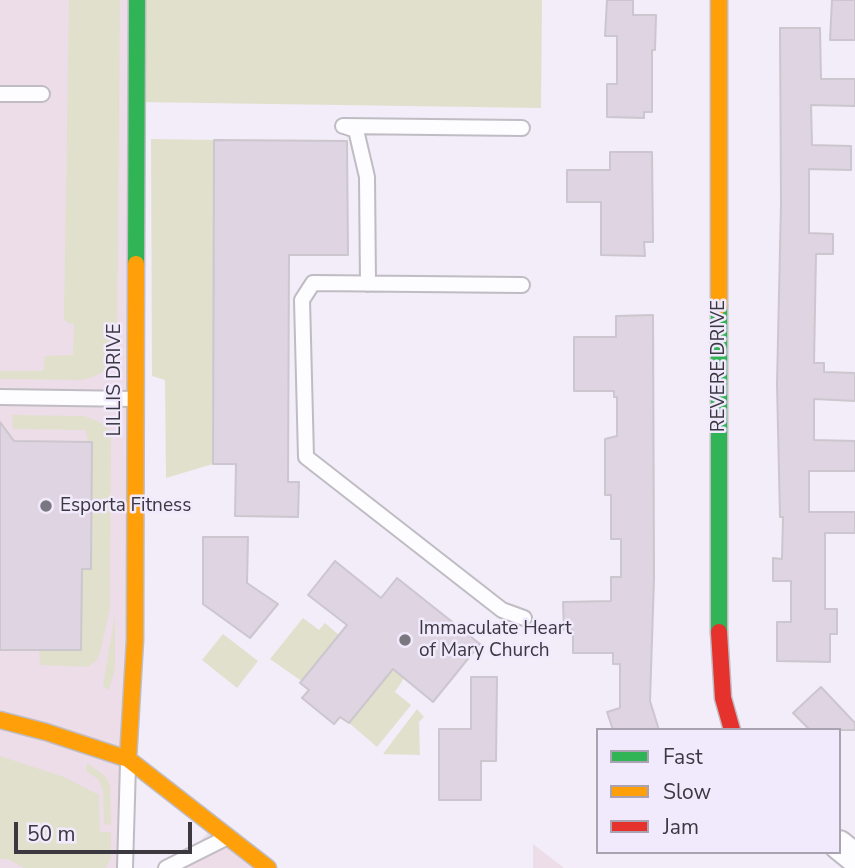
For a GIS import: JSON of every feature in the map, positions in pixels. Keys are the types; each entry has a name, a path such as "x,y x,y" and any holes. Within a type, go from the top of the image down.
{"street":[{"name":"LILLIS DRIVE","path":"128,759 135,649 137,0"},
{"name":"REVERE DRIVE","path":"719,0 719,661 723,698 731,728"},
{"path":"0,720 128,759 268,868"},
{"path":"841,847 855,858"}],"lane":[{"path":"0,94 42,94"},
{"path":"368,284 367,177 356,130 343,125 522,128"},
{"path":"523,285 313,283 302,300 306,457 502,610 524,618"},
{"path":"0,397 136,399"},
{"path":"125,868 128,759"},
{"path":"166,868 229,837"}],"shaded area":[{"path":"0,0 137,0 125,868 0,868"},
{"path":"214,826 268,868 175,868"},
{"path":"533,844 564,868 533,868"}],"green space":[{"path":"69,0 120,0 117,351 101,373 90,378 0,379 0,371 43,371 45,356 73,355 74,324 64,319"},
{"path":"137,0 542,0 541,108 137,102"},
{"path":"151,139 214,140 213,464 166,478 165,380 152,376"},
{"path":"12,415 84,416 102,423 111,436 110,608 97,660 88,667 40,665 39,650 82,569 91,569 92,443 88,442 86,430 13,429"},
{"path":"115,614 115,668 109,690 103,686"},
{"path":"303,618 319,630 325,623 339,635 303,682 270,659"},
{"path":"223,634 258,661 237,688 202,660"},
{"path":"393,669 404,678 395,692 411,705 377,747 349,723"},
{"path":"417,709 424,717 419,722 420,755 383,754"},
{"path":"0,756 64,777 99,795 100,832 111,832 111,857 106,868 24,868 8,859 0,859"},
{"path":"87,763 105,776 110,786 111,825 104,824 103,790 98,779 86,771"}],"building":[{"path":"607,0 633,0 633,15 656,15 655,50 652,50 652,112 644,112 644,118 607,117 607,84 617,84 617,36 605,36"},
{"path":"832,0 855,0 855,40 830,40"},
{"path":"780,28 820,28 821,79 855,79 855,106 811,105 812,145 851,146 851,170 809,169 809,233 833,234 833,254 816,254 814,363 824,363 824,372 855,373 855,401 814,399 814,440 855,441 855,471 809,471 809,512 855,512 855,533 825,533 825,609 837,609 837,634 830,634 830,662 777,661 777,622 791,622 791,581 773,581 773,558 782,559 783,517 780,517 777,384 781,204"},
{"path":"214,140 347,141 348,255 289,255 288,482 299,482 298,517 235,516 236,464 213,464"},
{"path":"610,152 652,152 653,242 644,242 645,256 601,255 601,202 567,202 567,170 610,170"},
{"path":"653,315 654,578 650,701 658,728 612,728 607,712 620,708 620,664 613,664 613,653 573,653 573,630 564,630 563,602 611,601 611,577 621,577 621,539 611,539 611,495 605,495 605,439 617,436 617,397 614,397 614,391 574,391 574,337 616,337 616,316"},
{"name":"Esporta Fitness","path":"0,422 14,441 92,442 91,569 82,569 81,650 0,650"},
{"path":"203,537 248,537 247,583 278,604 250,638 203,604"},
{"name":"Immaculate Heart of Mary Church","path":"335,561 381,598 397,578 480,644 433,702 393,669 349,723 340,717 334,724 302,698 309,690 300,683 347,625 308,595"},
{"path":"471,677 497,677 496,761 481,761 481,800 439,800 439,729 471,729"},
{"path":"821,687 855,723 855,730 808,728 793,713"}],"traffic: fast":[{"path":"136,264 137,0"},
{"path":"719,306 719,632"}],"traffic: slow":[{"path":"719,0 719,306"},
{"path":"128,759 135,640 136,264"},
{"path":"0,720 128,759 268,868"}],"traffic: jam":[{"path":"719,632 723,698 731,728"}],"place":[{"name":"Esporta Fitness","path":"46,506"},
{"name":"Immaculate Heart of Mary Church","path":"405,640"}]}
